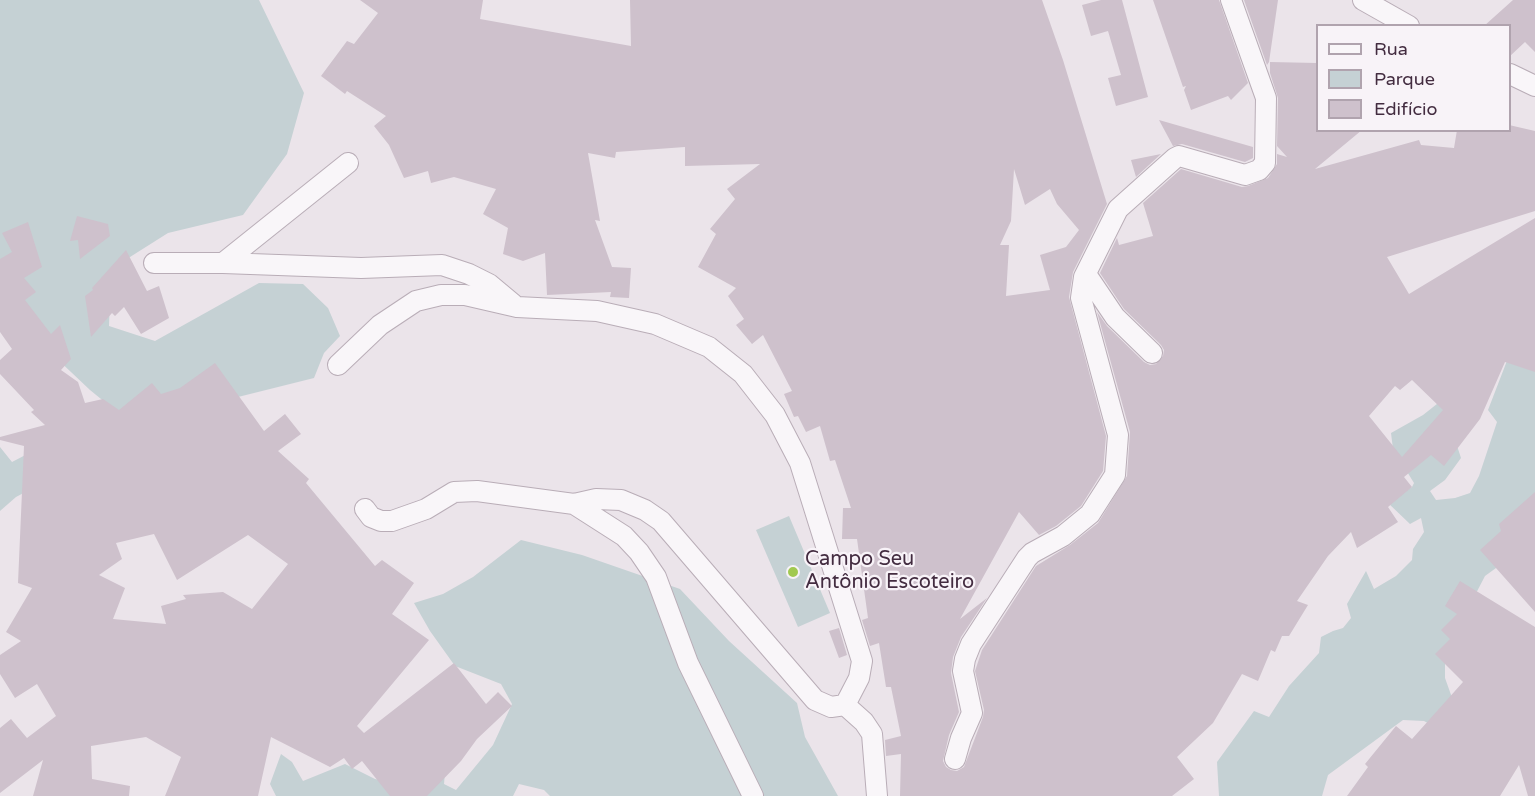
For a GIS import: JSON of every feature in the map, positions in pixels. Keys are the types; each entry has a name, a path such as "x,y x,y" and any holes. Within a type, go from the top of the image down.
{"street":[{"path":"955,759 960,738 972,713 963,671 971,644 1027,558 1063,536 1090,514 1115,476 1118,435 1081,298 1086,274 1118,209 1179,156 1245,175 1263,168 1265,163 1266,98 1231,0"},
{"path":"1363,0 1405,24"},
{"path":"1511,75 1535,87"},
{"path":"223,263 348,164"},
{"path":"154,263 361,267 442,265 489,284 517,307"},
{"path":"1086,274 1115,317 1152,353"},
{"path":"338,365 380,325 416,301 441,295 465,295 517,307 597,311 655,324 709,346 743,374 775,415 800,462 862,661 859,678 845,705"},
{"path":"364,509 371,518 392,521 426,510 454,492 477,490 574,504 597,499 621,500 645,510 661,521 815,700 831,707 845,705 864,722 872,734 877,796"},
{"path":"574,504 624,536 639,552 656,577 688,663 753,796"}],"green space":[{"path":"0,0 259,0 304,93 287,154 243,215 168,233 111,269 109,326 155,341 259,283 303,284 328,308 340,336 324,353 314,378 170,414 139,430 90,390 16,320 0,328"},
{"path":"1515,340 1535,348 1535,526 1496,568 1485,576 1445,653 1445,678 1455,706 1439,729 1424,721 1403,720 1328,775 1322,796 1219,796 1217,762 1254,711 1269,717 1289,686 1319,653 1321,637 1343,628 1351,618 1347,604 1366,571 1374,589 1396,576 1412,560 1413,549 1424,532 1421,518 1410,524 1387,502 1412,487 1414,483 1393,449 1391,433 1423,415 1442,400 1461,458 1445,480 1430,491 1436,500 1455,498 1470,493 1479,476 1497,422 1488,410"},
{"path":"0,447 12,462 37,449 59,474 16,497 0,511"},
{"name":"Campo Seu Antônio Escoteiro","path":"789,516 830,613 798,627 756,530"},
{"path":"521,540 582,555 680,589 729,641 797,703 805,737 838,796 550,796 544,790 519,784 513,796 276,796 270,784 281,754 292,762 303,781 345,764 375,779 394,783 445,772 444,784 456,790 493,745 512,704 501,684 455,666 430,631 414,603 443,594 473,577"}],"building":[{"path":"360,0 483,0 480,19 631,46 630,0 1042,0 1107,204 1073,272 1069,297 1106,436 1103,471 1081,506 1056,526 1039,535 1019,512 960,619 987,598 961,637 953,657 951,673 959,712 949,735 943,761 951,770 957,771 964,767 983,717 984,710 975,671 982,650 1036,566 1070,545 1098,523 1127,476 1130,432 1097,312 1107,326 1144,362 1150,365 1156,364 1163,356 1164,350 1161,345 1124,309 1100,273 1117,238 1119,245 1153,236 1143,203 1181,169 1242,187 1268,178 1277,164 1277,154 1287,157 1277,146 1278,98 1270,73 1270,62 1316,63 1316,132 1360,132 1315,169 1419,140 1421,145 1454,148 1457,132 1511,132 1511,125 1535,131 1535,211 1387,257 1409,294 1535,218 1535,372 1505,362 1480,419 1444,466 1431,455 1404,477 1412,487 1388,507 1398,522 1357,548 1351,532 1328,556 1297,601 1308,605 1289,636 1282,636 1275,652 1271,650 1258,681 1242,674 1213,723 1177,757 1194,779 1172,796 900,796 901,754 886,756 885,740 901,736 891,687 886,687 879,643 870,646 862,620 868,618 857,539 842,539 843,508 851,508 835,460 830,461 820,426 806,432 798,416 794,417 784,394 792,391 763,335 752,344 736,325 744,319 728,296 736,288 698,267 716,234 710,229 735,199 727,189 760,164 685,166 685,147 616,152 615,158 588,153 600,221 595,220 612,267 631,268 629,298 610,297 611,292 547,295 545,253 523,261 503,254 508,228 483,214 496,189 454,177 431,183 428,171 404,178 389,145 374,126 386,116 347,91 345,94 321,76 347,41 354,44 378,13","holes":["1014,169 1025,205 1050,189 1057,204 1079,230 1066,247 1040,255 1050,290 1006,296 1009,245 1000,245 1011,221","1412,380 1443,410 1402,457 1369,416 1395,386 1400,390"]},
{"path":"1101,0 1122,0 1148,97 1116,106 1108,78 1121,75 1108,31 1091,36 1082,5"},
{"path":"1153,0 1219,0 1248,83 1231,100 1228,96 1191,110 1184,90 1186,86 1183,87"},
{"path":"1244,0 1278,0 1267,65"},
{"path":"1513,0 1535,0 1535,52 1525,42 1511,55 1511,24 1486,24"},
{"path":"1159,120 1253,147 1253,158 1245,162 1182,144 1173,146"},
{"path":"1161,154 1136,177 1131,160"},
{"path":"77,216 108,224 110,236 80,259 78,240 70,241"},
{"path":"28,222 42,267 24,278 36,292 25,300 51,334 60,325 71,359 61,370 78,382 85,403 103,399 119,410 152,383 161,394 180,388 215,363 264,431 285,414 301,434 278,451 309,479 306,483 375,566 382,560 414,583 392,614 429,640 357,726 364,733 454,663 486,704 498,692 512,706 477,739 461,761 427,796 390,796 362,761 352,769 344,758 330,767 271,737 258,796 165,796 181,757 146,737 91,746 92,779 130,786 129,796 33,796 43,760 0,793 0,728 11,719 27,738 56,716 37,684 15,698 0,674 0,655 21,641 6,632 32,588 18,583 24,446 0,440 0,437 45,425 31,412 34,410 0,374 0,360 12,349 0,332 0,259 12,252 2,233","holes":["154,534 177,580 248,535 288,564 252,609 223,592 183,595 186,599 161,606 166,624 113,619 125,588 99,575 122,559 116,543"]},
{"path":"126,250 147,291 159,286 169,318 141,334 124,307 115,316 112,313 91,337 85,296 93,290 92,288"},
{"path":"1535,492 1535,612 1480,550 1501,531 1499,524"},
{"path":"1460,581 1535,627 1535,796 1528,796 1519,765 1500,796 1347,796 1368,767 1365,764 1396,726 1412,739 1463,682 1435,654 1450,639 1441,630 1457,614 1445,606"},
{"path":"839,628 847,655 839,658 829,631"}],"place":[{"name":"Campo Seu Antônio Escoteiro","path":"793,572"}]}
